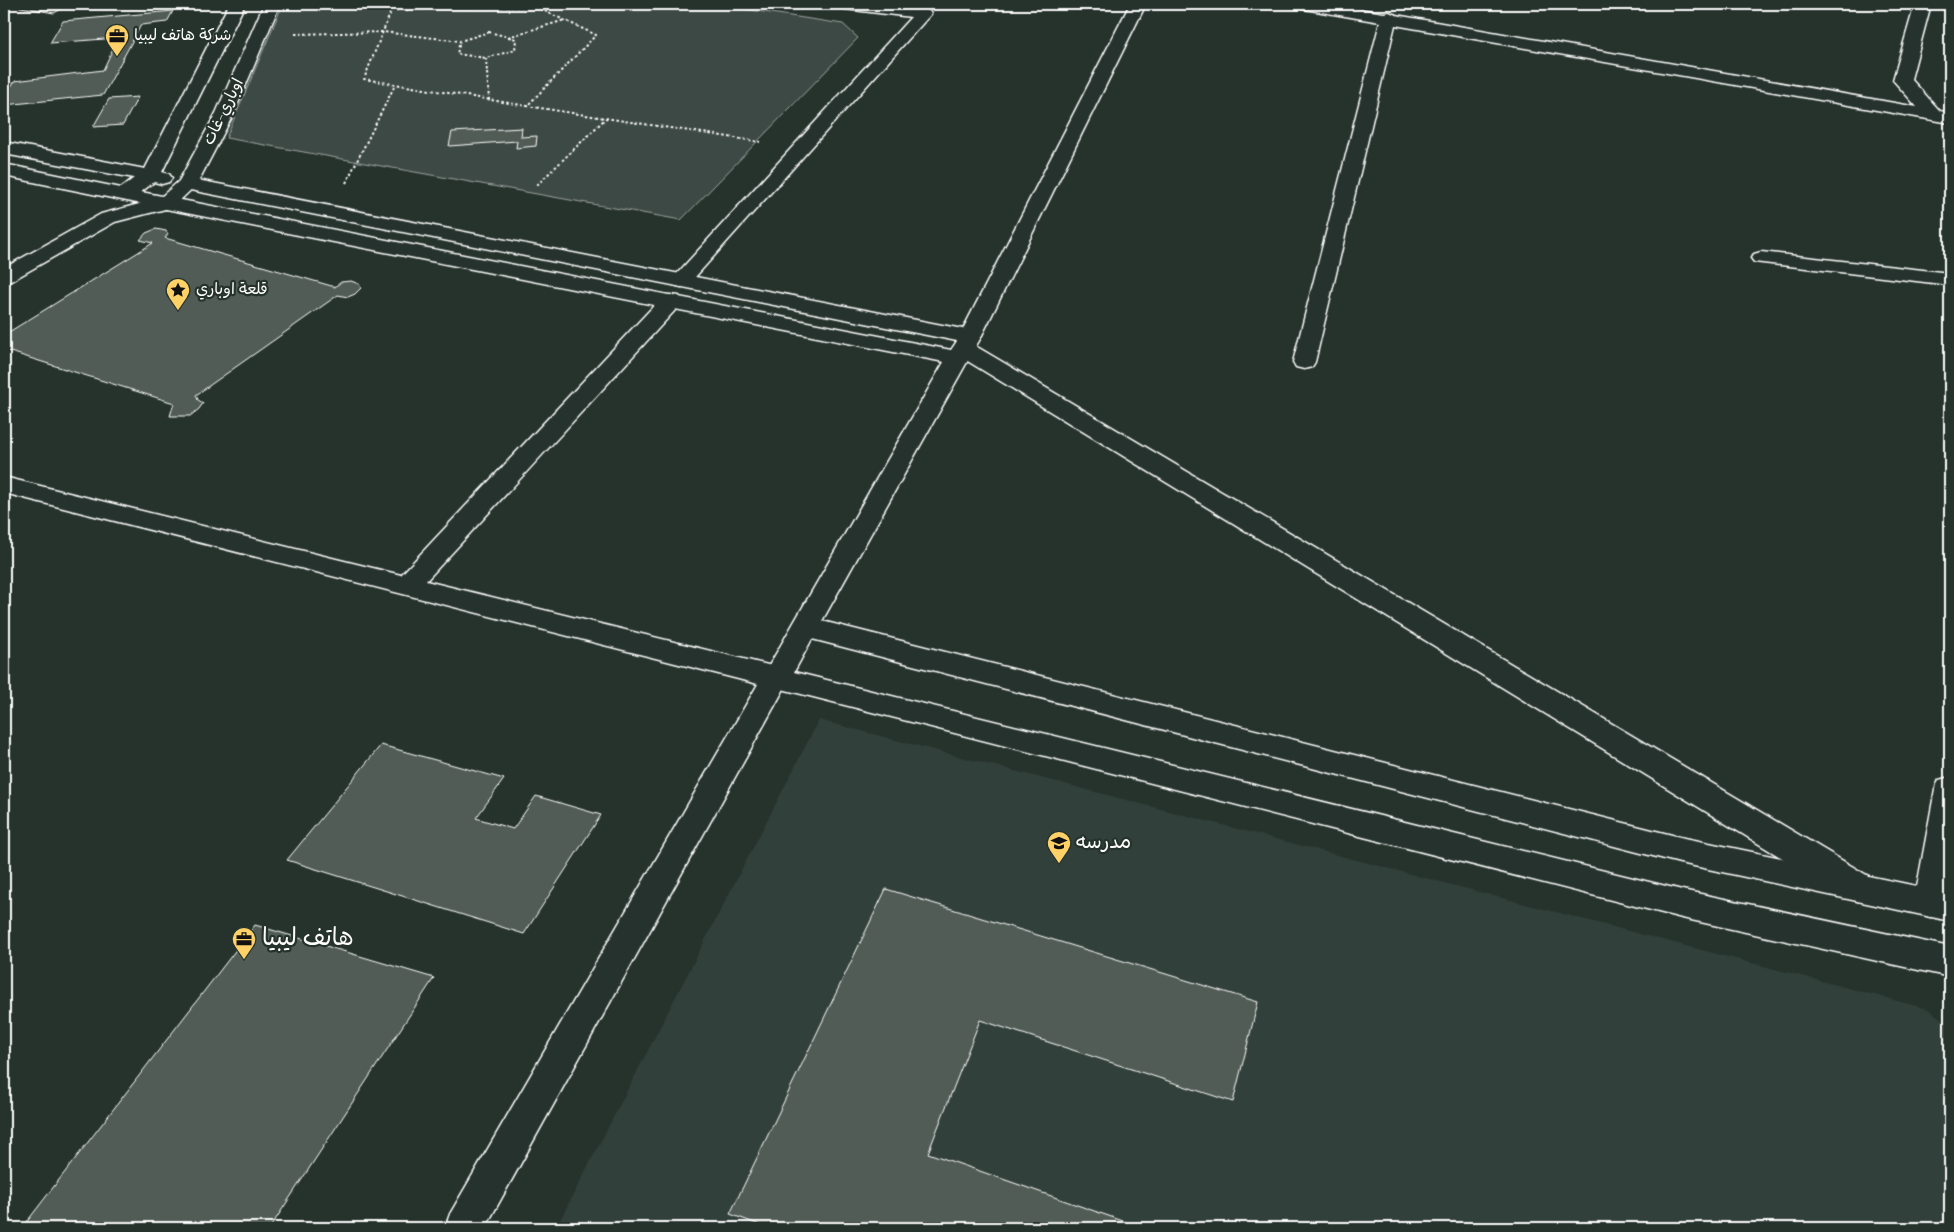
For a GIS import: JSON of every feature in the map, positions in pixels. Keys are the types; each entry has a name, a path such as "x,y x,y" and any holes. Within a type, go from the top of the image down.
{"main road":[{"name":"اوباري-غات","path":"108,218 126,194 151,175 237,4"},
{"name":"اوباري-غات","path":"166,203 187,184 225,113 272,4"},
{"path":"406,586 676,291 923,14 845,4"},
{"path":"464,1228 964,348 1138,4"},
{"path":"1304,4 1389,17 1942,116"},
{"path":"1923,4 1902,80 1942,116"},
{"path":"1304,362 1389,17"},
{"path":"4,148 151,175 187,184 331,212 676,291"},
{"path":"4,170 166,203 676,291 964,348 1861,889"},
{"path":"4,277 108,218 166,203"},
{"path":"1761,258 1950,279"},
{"path":"4,485 1682,904 1950,962"},
{"path":"805,627 1680,850 1940,905 1950,789"}],"path":[{"path":"394,4 364,80 802,148"},
{"path":"391,10 534,6 596,35 526,106"},
{"path":"508,37 565,20"},
{"path":"259,35 383,32 460,41 488,32 516,39 515,50 486,58 457,54 460,41"},
{"path":"486,58 489,100"},
{"path":"331,212 395,85"},
{"path":"537,185 606,118"}],"shaded area":[{"path":"283,4 711,4 843,24 858,38 681,220 226,138"},
{"name":"مدرسه","path":"819,720 1928,1009 1950,1025 1950,1228 556,1228"}],"building":[{"path":"4,4 71,4 54,13"},
{"name":"شركة هاتف ليبيا","path":"173,11 167,22 141,25 103,95 4,105 4,96 15,81 103,70 118,38 50,43 63,21"},
{"path":"138,97 123,125 93,127 109,99"},
{"path":"522,128 521,137 537,136 536,146 516,148 517,141 449,146 452,132"},
{"path":"156,229 166,231 168,234 165,238 335,287 341,282 351,281 359,284 361,288 355,294 348,297 338,295 196,395 198,400 203,403 190,416 170,416 174,403 4,350 4,335 153,243 140,240 146,233"},
{"path":"381,745 504,779 476,818 513,829 536,796 601,815 524,934 287,860"},
{"path":"886,889 1258,1002 1233,1102 980,1020 928,1153 1143,1228 768,1228 730,1214"},
{"path":"255,925 434,978 270,1228 22,1228"}],"place":[{"name":"شركة هاتف ليبيا","path":"117,57"},
{"name":"قلعة اوباري","path":"178,311"},
{"name":"مدرسه","path":"1059,864"},
{"name":"هاتف ليبيا","path":"244,960"}]}
